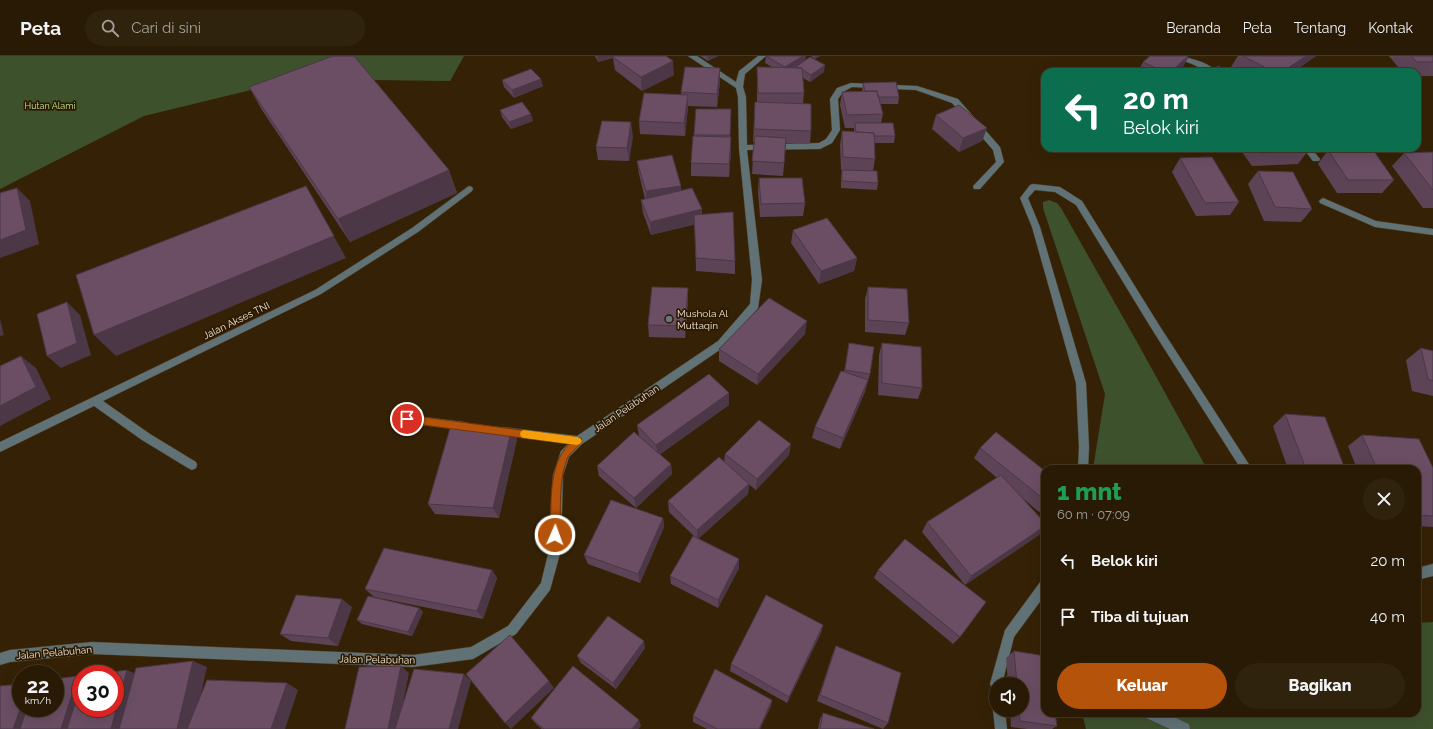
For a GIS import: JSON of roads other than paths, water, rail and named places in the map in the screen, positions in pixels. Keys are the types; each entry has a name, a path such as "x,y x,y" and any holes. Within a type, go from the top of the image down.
{"street":[{"path":"692,56 739,87 742,73 762,56"},
{"path":"1174,56 1195,62 1206,68"},
{"path":"742,148 820,146 829,141 836,130 834,99 840,90 852,86 917,88 955,101 997,149 1000,162 977,187"},
{"name":"Jalan Pelabuhan","path":"0,659 10,656 92,648 412,661 473,653 512,630 546,586 554,550 558,475 565,454 578,441 721,344 755,305 757,280 742,148 742,97 739,87"},
{"path":"1310,152 1316,159"},
{"path":"1083,465 1084,447 1081,383 1036,227 1024,198 1033,187 1057,189 1079,203 1156,328 1244,465"},
{"name":"Jalan Akses TNI","path":"0,447 318,292 415,230 468,189"},
{"path":"1323,201 1375,224 1433,232"},
{"path":"95,401 146,437 192,466"},
{"path":"407,419 477,428"},
{"path":"492,430 578,441"},
{"path":"1421,573 1433,570"},
{"path":"998,677 1009,634 1041,590"},
{"path":"1000,717 1001,729"},
{"path":"1158,717 1184,729"}],"place":[{"name":"Mushola Al Muttaqin","path":"669,319"}],"park label":[{"name":"Hutan Alami","path":"50,106"}]}
